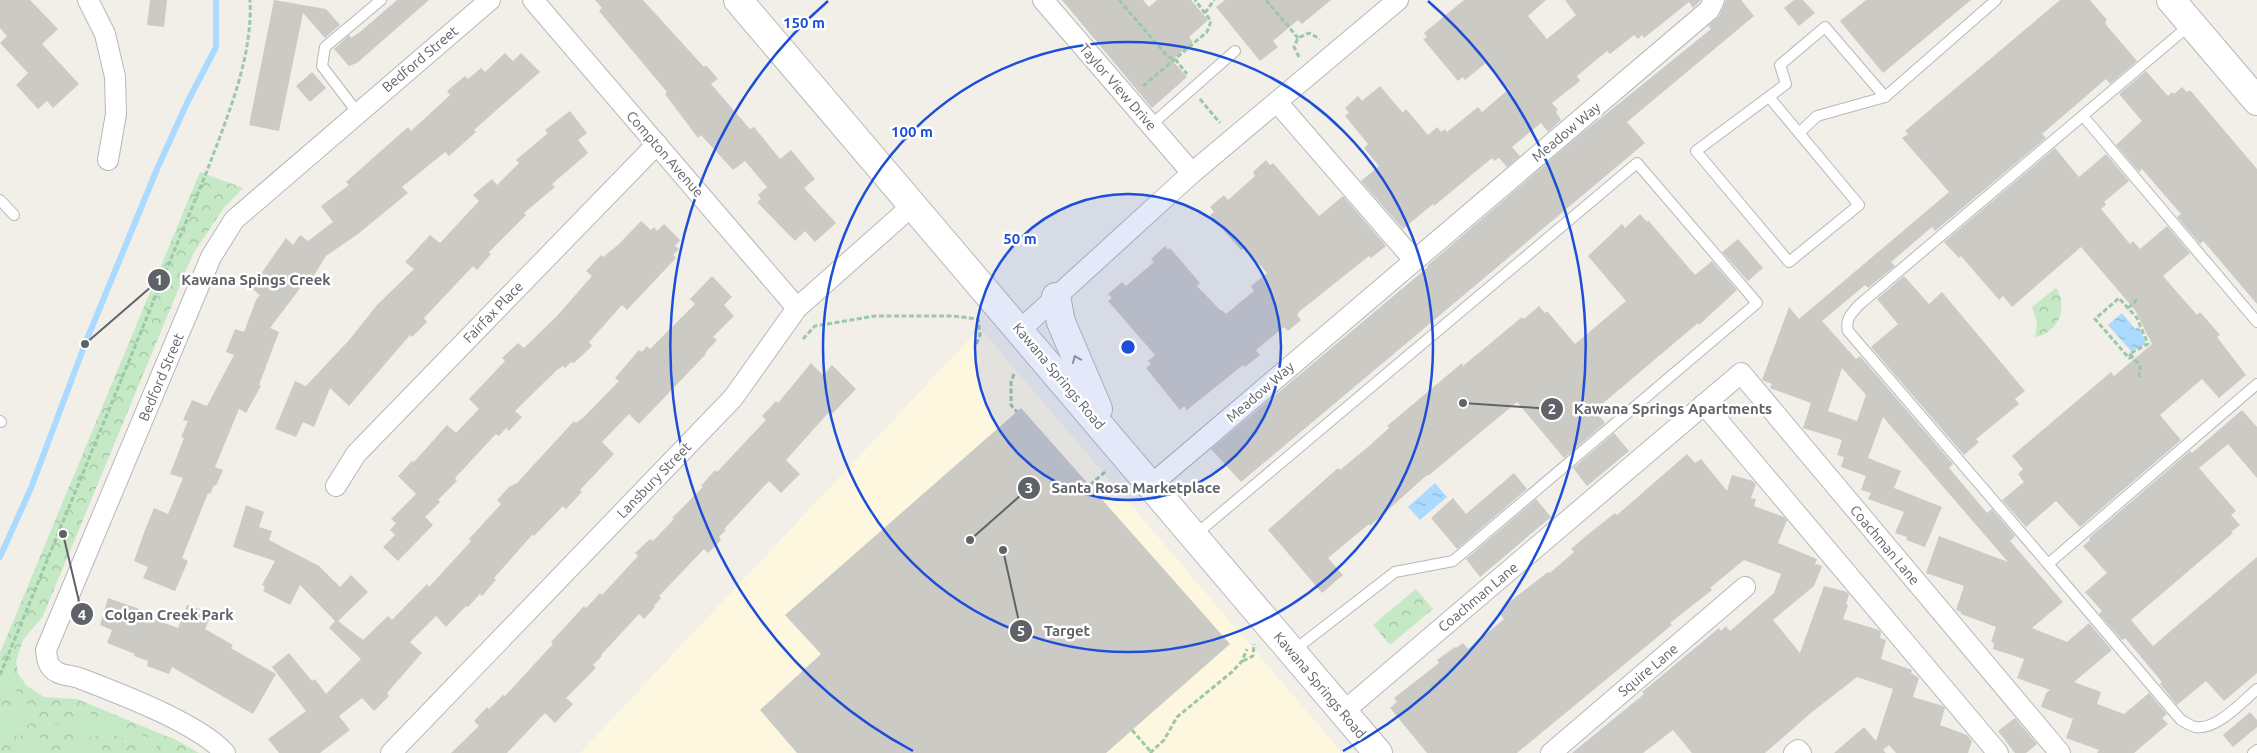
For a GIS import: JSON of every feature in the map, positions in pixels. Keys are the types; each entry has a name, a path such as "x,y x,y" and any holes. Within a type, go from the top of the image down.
{"street":[{"path":"88,0 105,34 114,77 116,114 108,160"},
{"name":"Bedford Street","path":"225,753 193,728 77,677 56,672 47,663 46,650 212,257 234,220 490,0"},
{"name":"Compton Avenue","path":"533,0 798,308"},
{"name":"Kawana Springs Road","path":"738,0 1378,753"},
{"name":"Taylor View Drive","path":"1043,0 1192,174"},
{"path":"1020,330 1192,174 1398,0"},
{"name":"Meadow Way","path":"1152,485 1709,10 1714,0"},
{"path":"2170,0 2257,101"},
{"path":"1277,102 1414,260"},
{"name":"Fairfax Place","path":"336,486 356,454 657,144"},
{"name":"Lansbury Street","path":"391,753 733,398 798,308 913,205"},
{"path":"1056,297 1061,322 1109,436"},
{"name":"Coachman Lane","path":"1343,712 1741,373 2060,753"},
{"path":"1704,404 1998,753"},
{"name":"Squire Lane","path":"1551,753 1746,587"},
{"path":"1794,753 1798,750 1800,753"}],"lane":[{"path":"358,112 322,66 325,47 381,0"},
{"path":"1799,133 1817,116 1885,97 1996,0"},
{"path":"2191,24 1859,306 1849,315 1846,325 1848,331 2181,720 2194,727 2207,727 2221,720 2257,689"},
{"path":"1769,97 1859,205 1789,262 1696,151 1786,84 1780,65 1825,27 1885,97"},
{"path":"1151,125 1235,51"},
{"path":"2083,116 2257,322"},
{"path":"1194,536 1638,163 1756,303 1453,561 1396,572 1292,652"},
{"path":"0,200 14,215"},
{"path":"2048,564 2257,384"},
{"path":"2253,753 2257,750"}],"path":[{"path":"0,675 210,162 232,99 245,53 251,16 250,0"},
{"path":"1119,0 1168,58 1175,59"},
{"path":"1141,87 1207,32 1212,21 1195,0"},
{"path":"1205,13 1214,0"},
{"path":"1266,0 1298,38"},
{"path":"1299,57 1294,47 1298,38 1309,33 1320,40"},
{"path":"2133,357 2129,358 2095,319 2119,298 2137,318 2148,344 2129,354 2133,357 2140,366 2138,377"},
{"path":"2128,308 2138,299"},
{"path":"803,339 815,326 875,316 953,316 978,319 980,335 976,345"},
{"path":"1014,374 1011,382 1011,405 1016,412"},
{"path":"1090,485 1106,471"},
{"path":"1132,730 1151,753 1164,740 1177,717 1242,661 1253,656 1254,643"},
{"path":"1242,661 1247,649"},
{"path":"4,665 7,669"}],"shaded area":[{"path":"980,328 1342,753 580,753"}],"green space":[{"path":"200,172 243,188 223,209 193,254 43,616 23,640 16,661 18,674 27,686 44,697 77,699 176,740 199,753 0,753 0,653"},
{"path":"2056,288 2061,304 2059,318 2050,330 2043,335 2035,337 2037,322 2032,307"},
{"path":"1416,589 1433,609 1390,645 1373,625"},
{"path":"5,674 19,694 0,702 0,686"},
{"path":"26,701 28,707 39,719 48,723 60,724 62,734 52,736 50,729 41,731 38,725 32,723 26,726 26,735 8,737 0,743 0,708"},
{"path":"86,712 159,742 154,753 145,753 133,742 118,736 86,738 89,749 77,751 74,741 82,739 80,732 72,734 69,722 81,718"},
{"path":"41,738 45,753 15,753 13,745"}],"water":[{"path":"2122,313 2135,329 2139,327 2146,344 2131,351 2108,325"},
{"path":"1435,483 1447,497 1420,520 1408,507"}],"building":[{"path":"0,0 30,0 58,29 42,44 79,84 53,108 47,101 38,109 16,85 28,73 0,43 7,36 0,28"},
{"path":"150,0 167,0 164,27 147,25"},
{"path":"274,0 326,9 340,25 325,38 303,13 279,131 249,125"},
{"path":"397,0 429,0 357,63 349,66 334,49 349,35 351,38 360,32"},
{"path":"595,0 643,0 704,67 706,65 718,79 711,84 750,129 754,127 780,159 791,150 815,179 804,188 836,223 815,242 805,231 795,241 757,202 761,199 758,195 767,187 745,161 733,170 701,135 698,138 665,94 667,92 599,11 602,8"},
{"path":"1062,0 1143,0 1149,7 1157,0 1191,0 1208,20 1189,37 1193,42 1172,60 1187,77 1152,108"},
{"path":"1225,0 1331,0 1302,24 1298,20 1273,41 1278,47 1260,61 1216,7"},
{"path":"1464,0 1546,0 1528,16 1547,39 1576,15 1565,0 1701,0 1693,8 1689,2 1644,38 1642,35 1638,39 1634,35 1610,54 1607,51 1577,76 1580,81 1552,103 1558,110 1556,112 1561,120 1548,132 1541,123 1512,147 1520,156 1507,167 1499,158 1494,161 1492,158 1403,229 1361,181 1379,166 1364,148 1368,144 1345,116 1349,113 1345,108 1358,96 1362,101 1380,86 1403,113 1406,109 1428,135 1437,127 1441,132 1445,129 1447,132 1478,107 1482,112 1509,89 1486,63 1465,80 1463,77 1458,81 1423,39 1427,37 1424,33"},
{"path":"1726,0 1741,0 1754,16 1627,122 1645,143 1241,482 1211,449 1428,267 1575,139 1711,29 1708,26 1719,16"},
{"path":"1794,0 1803,0 1815,13 1799,26 1784,8"},
{"path":"1866,0 1971,0 1883,73 1840,21"},
{"path":"2060,0 2090,0 2107,20 2105,22 2107,26 2137,61 2110,84 2106,79 2042,134 2046,138 1935,231 1932,227 1891,262 1895,266 1868,288 1865,285 1822,321 1856,359 1860,356 1953,464 1949,468 1987,513 1992,509 2015,536 2010,541 2063,602 2032,628 2067,642 2089,623 2112,650 2074,682 2101,692 2097,704 2124,714 2149,693 2167,714 2162,718 2168,724 2134,753 2097,753 2099,750 2066,738 2073,719 2041,707 2046,693 2050,690 2017,678 2024,659 1993,649 1994,643 1991,642 1996,627 1961,614 1961,612 1956,610 1964,586 1926,573 1939,536 2008,562 1883,417 1868,458 1901,471 1894,488 1942,507 1925,547 1906,540 1907,537 1895,533 1904,512 1868,499 1871,493 1861,490 1866,476 1841,467 1844,457 1837,455 1842,440 1803,428 1811,403 1770,388 1772,384 1762,380 1789,307 1799,319 1949,192 1902,138 1908,134 1905,131","holes":["1842,368 1866,395 1857,421 1828,411"]},
{"path":"505,53 513,61 521,53 540,72 474,130 476,132 449,156 445,152 402,187 408,193 358,234 326,256 308,285 304,283 270,328 279,332 259,385 261,386 246,413 239,409 215,467 223,470 216,486 214,485 210,494 208,493 182,558 188,561 175,591 143,578 148,567 134,561 145,530 154,508 168,514 183,478 170,474 184,438 181,437 188,421 183,420 192,400 207,406 234,355 226,352 235,329 244,332 256,300 260,295 251,288 286,238 293,245 300,235 308,241 333,222 321,206 349,185 346,182 408,127 411,131 450,95 447,91 465,76 468,79 481,68 485,72"},
{"path":"2146,71 2168,96 2172,92 2174,94 2182,87 2187,92 2190,90 2257,169 2257,304 2205,243 2203,241 2200,244 2177,217 2181,214 2142,169 2139,172 2116,145 2142,121 2119,94"},
{"path":"312,72 326,88 310,102 296,86"},
{"path":"570,111 587,133 578,140 588,153 552,184 555,187 524,213 526,215 489,252 491,254 477,270 473,266 424,318 427,322 412,337 410,335 349,406 330,388 314,427 303,422 296,437 275,429 295,381 306,386 350,339 377,305 414,269 405,262 430,235 440,243 479,201 473,195 492,179 497,185 519,163 516,160 548,133 545,130"},
{"path":"2055,148 2079,177 2106,154 2129,181 2104,202 2106,205 2101,209 2130,244 2133,241 2140,249 2167,226 2190,253 2163,276 2197,315 2200,312 2220,335 2217,337 2246,375 2219,398 2202,379 2160,415 2181,440 2080,527 2056,501 2026,527 2002,500 2024,482 2018,474 2023,469 2012,456 2111,372 2114,376 2152,344 2135,310 2081,247 2012,307 2003,296 1999,300 1961,256 1959,258 1944,242"},
{"path":"1266,160 1270,165 1273,163 1319,216 1343,196 1386,246 1371,258 1369,256 1300,311 1297,315 1301,320 1288,331 1284,327 1256,350 1260,355 1245,367 1243,365 1187,410 1184,406 1180,410 1146,368 1151,364 1148,361 1155,355 1108,301 1112,298 1108,294 1122,282 1126,286 1154,262 1151,259 1165,246 1168,250 1170,248 1200,283 1197,286 1226,314 1254,291 1251,286 1267,273 1244,248 1241,250 1210,215 1214,212 1210,207 1224,195 1228,200 1255,176 1253,172"},
{"path":"1640,214 1647,222 1648,220 1695,275 1712,261 1737,290 1699,325 1698,323 1595,410 1605,423 1564,458 1517,402 1427,475 1370,526 1369,524 1328,558 1343,575 1322,593 1268,530 1338,468 1340,470 1369,446 1389,428 1387,426 1462,363 1463,366 1522,317 1524,319 1539,306 1545,313 1547,311 1575,344 1626,301 1588,256 1622,224 1625,228"},
{"path":"641,221 651,230 654,227 657,231 664,224 680,240 675,246 679,249 673,255 676,258 627,310 622,305 589,342 592,346 574,363 571,362 565,368 563,366 557,370 515,411 522,417 509,431 506,428 499,436 496,434 455,478 457,481 438,500 440,502 425,517 433,525 398,561 383,547 395,535 390,530 396,523 391,519 416,494 398,476 412,461 414,462 447,425 456,433 479,409 469,399 505,361 502,358 518,343 524,348 557,316 592,276 586,271 601,255 603,257 618,245"},
{"path":"1738,239 1763,268 1748,281 1722,252"},
{"path":"712,276 732,297 724,305 734,316 713,337 717,340 706,354 639,424 629,414 602,442 614,454 580,490 582,492 566,509 563,506 534,536 532,535 494,578 496,580 482,596 480,594 468,607 466,606 446,627 436,616 410,642 422,653 387,693 389,696 374,711 362,698 339,716 350,730 320,753 279,753 268,739 306,711 272,667 289,653 312,681 315,679 326,694 361,659 329,628 335,621 300,585 290,605 263,591 265,587 262,585 275,561 233,547 246,505 264,512 259,527 272,531 269,540 319,566 340,587 351,575 368,592 338,621 363,640 388,616 392,620 427,584 429,587 471,541 469,539 501,504 497,500 509,487 517,483 574,421 576,423 584,417 619,381 615,378 639,350 642,352 647,346 650,349 695,304 690,299"},
{"path":"1904,276 1929,304 1942,292 2025,391 2015,399 2019,404 1976,439 1979,442 1964,455 1871,347 1898,324 1877,299"},
{"path":"811,363 823,375 832,365 856,389 832,414 830,411 786,460 800,474 781,493 769,481 724,529 726,530 719,537 721,540 708,553 704,549 659,596 661,598 644,619 639,614 601,655 593,665 596,668 566,698 573,704 555,723 545,713 507,753 451,753 479,726 474,721 487,707 489,709 503,695 505,696 553,644 551,642 584,606 586,608 600,593 602,595 638,556 635,553 650,539 653,541 674,519 672,518 703,487 701,486 715,470 717,472 766,420 762,416 776,401 778,403"},
{"path":"1021,408 1230,644 1106,753 797,753 760,710 821,654 785,615"},
{"path":"2242,410 2257,427 2257,478 2228,444 2199,468 2236,511 2231,515 2240,525 2131,620 2153,646 2257,557 2257,673 2224,701 2206,681 2177,705 2160,684 2162,682 2125,638 2122,640 2099,614 2102,611 2085,592 2107,573 2083,546 2090,540 2089,538 2190,451 2192,453"},
{"path":"1614,433 1629,451 1587,486 1573,468"},
{"path":"1687,454 1695,463 1701,459 1727,491 1732,475 1753,481 1756,484 1751,498 1756,499 1754,506 1784,517 1787,520 1778,543 1817,559 1815,564 1822,566 1814,586 1773,620 1800,653 1824,586 1847,592 1849,595 1846,604 1848,605 1843,619 1879,630 1881,633 1880,638 1886,640 1881,659 1912,670 1911,673 1919,678 1913,697 1945,708 1940,725 1967,735 1972,741 1968,753 1896,753 1889,745 1883,750 1886,753 1834,753 1864,727 1876,741 1893,689 1857,677 1812,712 1765,753 1692,753 1673,730 1643,753 1572,753 1644,694 1642,692 1719,628 1721,631 1726,626 1730,631 1774,593 1781,574 1744,560 1710,588 1712,590 1670,623 1672,625 1517,753 1427,753 1390,708 1397,702 1394,698 1439,663 1437,660 1455,647 1463,643 1468,649 1504,619 1499,613 1505,608 1504,606 1548,572 1550,573 1574,552 1571,549 1615,513 1617,515"},
{"path":"1514,473 1527,489 1457,549 1431,518 1453,498 1466,514"},
{"path":"1536,499 1551,517 1480,577 1466,559"},
{"path":"108,598 145,611 143,615 178,628 187,605 212,613 205,629 233,645 231,648 276,674 253,714 172,667 169,674 147,666 148,661 107,643 112,630 100,625"},
{"path":"2250,712 2257,720 2257,727 2233,747 2223,735"},
{"path":"2015,718 2037,744 2026,753 2015,753 1998,731"}],"waterway":[{"path":"0,557 31,488 85,344 157,169 187,103 216,47 216,0"}],"place":[{"name":"Kawana Spings Creek","path":"85,344"},
{"name":"Kawana Springs Apartments","path":"1463,403"},
{"name":"Colgan Creek Park","path":"63,534"},
{"name":"Santa Rosa Marketplace","path":"970,540"},
{"name":"Target","path":"1003,550"}]}
